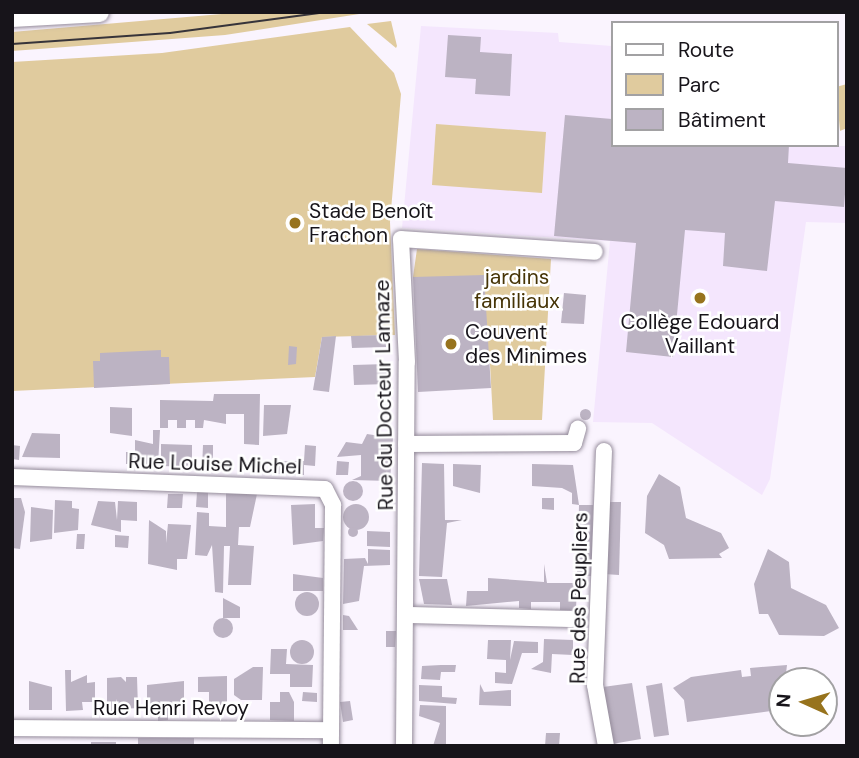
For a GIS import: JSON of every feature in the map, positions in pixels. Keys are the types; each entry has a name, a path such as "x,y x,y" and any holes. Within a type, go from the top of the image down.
{"street":[{"path":"12,17 99,12"},
{"name":"Rue du Docteur Lamaze","path":"404,746 408,615 407,444 401,239 595,252"},
{"path":"407,444 574,443 578,429"},
{"name":"Rue des Peupliers","path":"604,451 596,685 606,746"},
{"name":"Rue Louise Michel","path":"12,477 325,489 333,505 330,738"},
{"path":"408,615 572,620"},
{"name":"Rue Henri Revoy","path":"12,728 330,738"}],"shaded area":[{"name":"Collège Edouard Vaillant","path":"421,26 558,33 559,42 610,46 610,147 847,146 847,223 806,222 770,479 762,495 652,423 593,422 610,241 402,228"}],"green space":[{"path":"245,12 372,12 225,35 12,51 12,32"},
{"path":"391,21 397,46 396,48 367,24"},
{"path":"350,27 394,73 401,94 390,222 395,335 322,337 315,377 12,391 12,62 162,53"},
{"path":"847,84 847,128 840,131 838,109 838,86"},
{"path":"436,124 546,132 542,193 432,185"},
{"name":"jardins familiaux","path":"417,249 551,259 542,420 493,420 490,364 413,277"}],"building":[{"path":"448,35 481,37 480,52 512,54 510,96 475,94 476,79 445,77"},
{"path":"565,115 610,119 610,147 789,147 788,163 847,168 844,207 775,201 767,271 723,266 725,233 685,230 673,357 626,352 636,243 554,236"},
{"name":"Couvent des Minimes","path":"484,275 491,388 418,392 413,277"},
{"path":"564,293 586,295 584,324 561,323"},
{"path":"385,335 386,347 352,348 351,336"},
{"path":"336,336 329,392 313,390 322,337"},
{"path":"289,346 297,347 296,364 288,365"},
{"path":"161,350 161,357 169,357 170,384 94,388 93,361 100,361 100,353"},
{"path":"387,364 388,384 354,385 353,365"},
{"path":"214,394 260,394 259,445 244,444 244,414 226,414 226,424 204,420 203,428 195,428 195,420 186,420 186,428 177,428 177,420 168,420 168,428 160,428 160,400 213,401"},
{"path":"264,405 291,405 287,434 263,436"},
{"path":"110,407 132,408 132,436 110,433"},
{"path":"585,409 589,410 589,418 585,419 581,418 580,414 581,410"},
{"path":"153,430 160,430 158,465 135,464 135,440 153,444"},
{"path":"32,433 60,434 60,458 22,457"},
{"path":"367,434 393,438 390,481 352,480 361,476 361,455 337,457 346,442 362,444"},
{"path":"161,444 192,445 192,467 161,466"},
{"path":"12,445 20,446 19,460 12,459"},
{"path":"203,445 213,445 213,469 202,469"},
{"path":"305,445 316,446 315,466 304,465 304,475 278,474 279,461 304,461"},
{"path":"126,452 134,452 134,464 126,464"},
{"path":"337,461 349,462 348,475 336,475"},
{"path":"422,463 444,464 445,520 462,520 447,523 442,577 419,576"},
{"path":"453,464 481,465 480,493 453,486"},
{"path":"532,464 573,465 579,505 572,504 572,493 562,488 532,486"},
{"path":"659,474 680,487 686,518 721,533 729,548 719,554 722,558 669,559 664,545 645,533 647,496"},
{"path":"349,481 357,481 363,491 357,501 349,501 343,495 343,487"},
{"path":"197,492 208,492 208,508 196,507"},
{"path":"226,493 257,494 250,527 239,527 238,545 254,546 251,585 228,585 230,546 224,546 223,593 215,592 212,545 207,556 195,555 197,512 209,513 209,526 226,527"},
{"path":"168,494 183,494 182,508 167,508"},
{"path":"12,498 21,498 25,512 20,549 12,548"},
{"path":"542,498 554,498 554,510 542,509"},
{"path":"55,500 72,501 72,508 79,509 78,530 54,533"},
{"path":"98,501 115,502 117,520 118,501 137,502 137,521 121,520 121,532 91,525"},
{"path":"606,502 621,502 619,575 604,574"},
{"path":"315,504 315,528 324,528 323,541 293,545 291,505"},
{"path":"356,504 365,508 369,517 365,526 356,530 347,526 343,517 347,508"},
{"path":"579,505 593,505 592,576 577,576"},
{"path":"31,507 53,510 52,539 30,542"},
{"path":"149,520 166,531 166,543 168,524 191,525 187,559 177,559 177,570 148,564"},
{"path":"353,527 358,532 353,537 348,532"},
{"path":"367,531 390,532 390,547 367,546"},
{"path":"77,534 85,534 84,549 76,549"},
{"path":"115,535 129,536 128,548 115,547"},
{"path":"368,549 390,550 390,565 364,566 359,601 343,604 344,559 365,558 368,564"},
{"path":"768,549 789,562 791,588 826,605 839,628 824,636 779,635 768,614 759,614 754,584"},
{"path":"544,564 547,583 577,583 576,610 560,610 560,602 531,602 531,609 519,608 519,601 466,606 467,591 488,591 488,578 544,582"},
{"path":"293,574 323,578 323,591 293,591"},
{"path":"419,579 447,579 452,605 424,604"},
{"path":"307,592 318,599 319,604 312,615 307,616 296,609 295,604 302,593"},
{"path":"223,598 240,607 240,618 223,618"},
{"path":"343,615 349,616 358,630 343,630"},
{"path":"219,618 227,618 233,628 227,638 219,638 213,632 213,624"},
{"path":"386,631 396,631 395,647 386,647"},
{"path":"544,639 573,640 573,655 552,654 551,673 531,669 543,662"},
{"path":"297,640 307,640 314,647 314,657 307,664 297,664 290,657 290,647"},
{"path":"488,640 511,640 510,660 514,641 538,642 538,653 522,653 512,684 495,683 495,672 506,673 506,660 487,659"},
{"path":"271,649 287,649 286,664 313,665 312,687 290,687 290,674 270,674"},
{"path":"456,665 455,672 441,672 440,680 421,679 422,666"},
{"path":"787,665 768,667 768,711 687,722 684,700 673,688 691,677 741,670 742,677 751,676 750,668"},
{"path":"253,667 263,667 262,700 241,700 234,695 234,679"},
{"path":"65,670 71,670 71,682 87,675 87,683 95,682 95,702 82,702 83,710 66,711"},
{"path":"227,676 227,710 209,710 209,692 198,692 198,677"},
{"path":"121,677 126,682 126,677 137,677 138,708 120,709 116,699 117,711 107,712 107,678"},
{"path":"29,681 52,687 52,710 29,710"},
{"path":"184,681 184,708 168,708 168,720 158,721 158,705 147,705 147,685"},
{"path":"632,683 641,739 612,744 603,687"},
{"path":"662,683 669,735 654,737 646,686"},
{"path":"480,684 484,692 511,690 511,706 479,705"},
{"path":"419,685 442,686 442,697 457,698 456,704 419,701"},
{"path":"280,692 289,692 294,702 294,721 270,720 270,702 280,702"},
{"path":"303,692 317,693 317,702 302,701"},
{"path":"350,701 353,720 343,722 340,702"},
{"path":"420,705 446,706 446,746 433,746 440,723 419,716"},
{"path":"546,733 560,733 559,746 545,746"},
{"path":"138,738 194,738 194,746 138,746"},
{"path":"91,742 116,742 116,746 91,746"}],"tram line":[{"path":"12,44 170,33 327,12"}],"place":[{"name":"Stade Benoît Frachon","path":"295,223"},
{"name":"Collège Edouard Vaillant","path":"700,298"},
{"name":"Couvent des Minimes","path":"451,344"}]}
